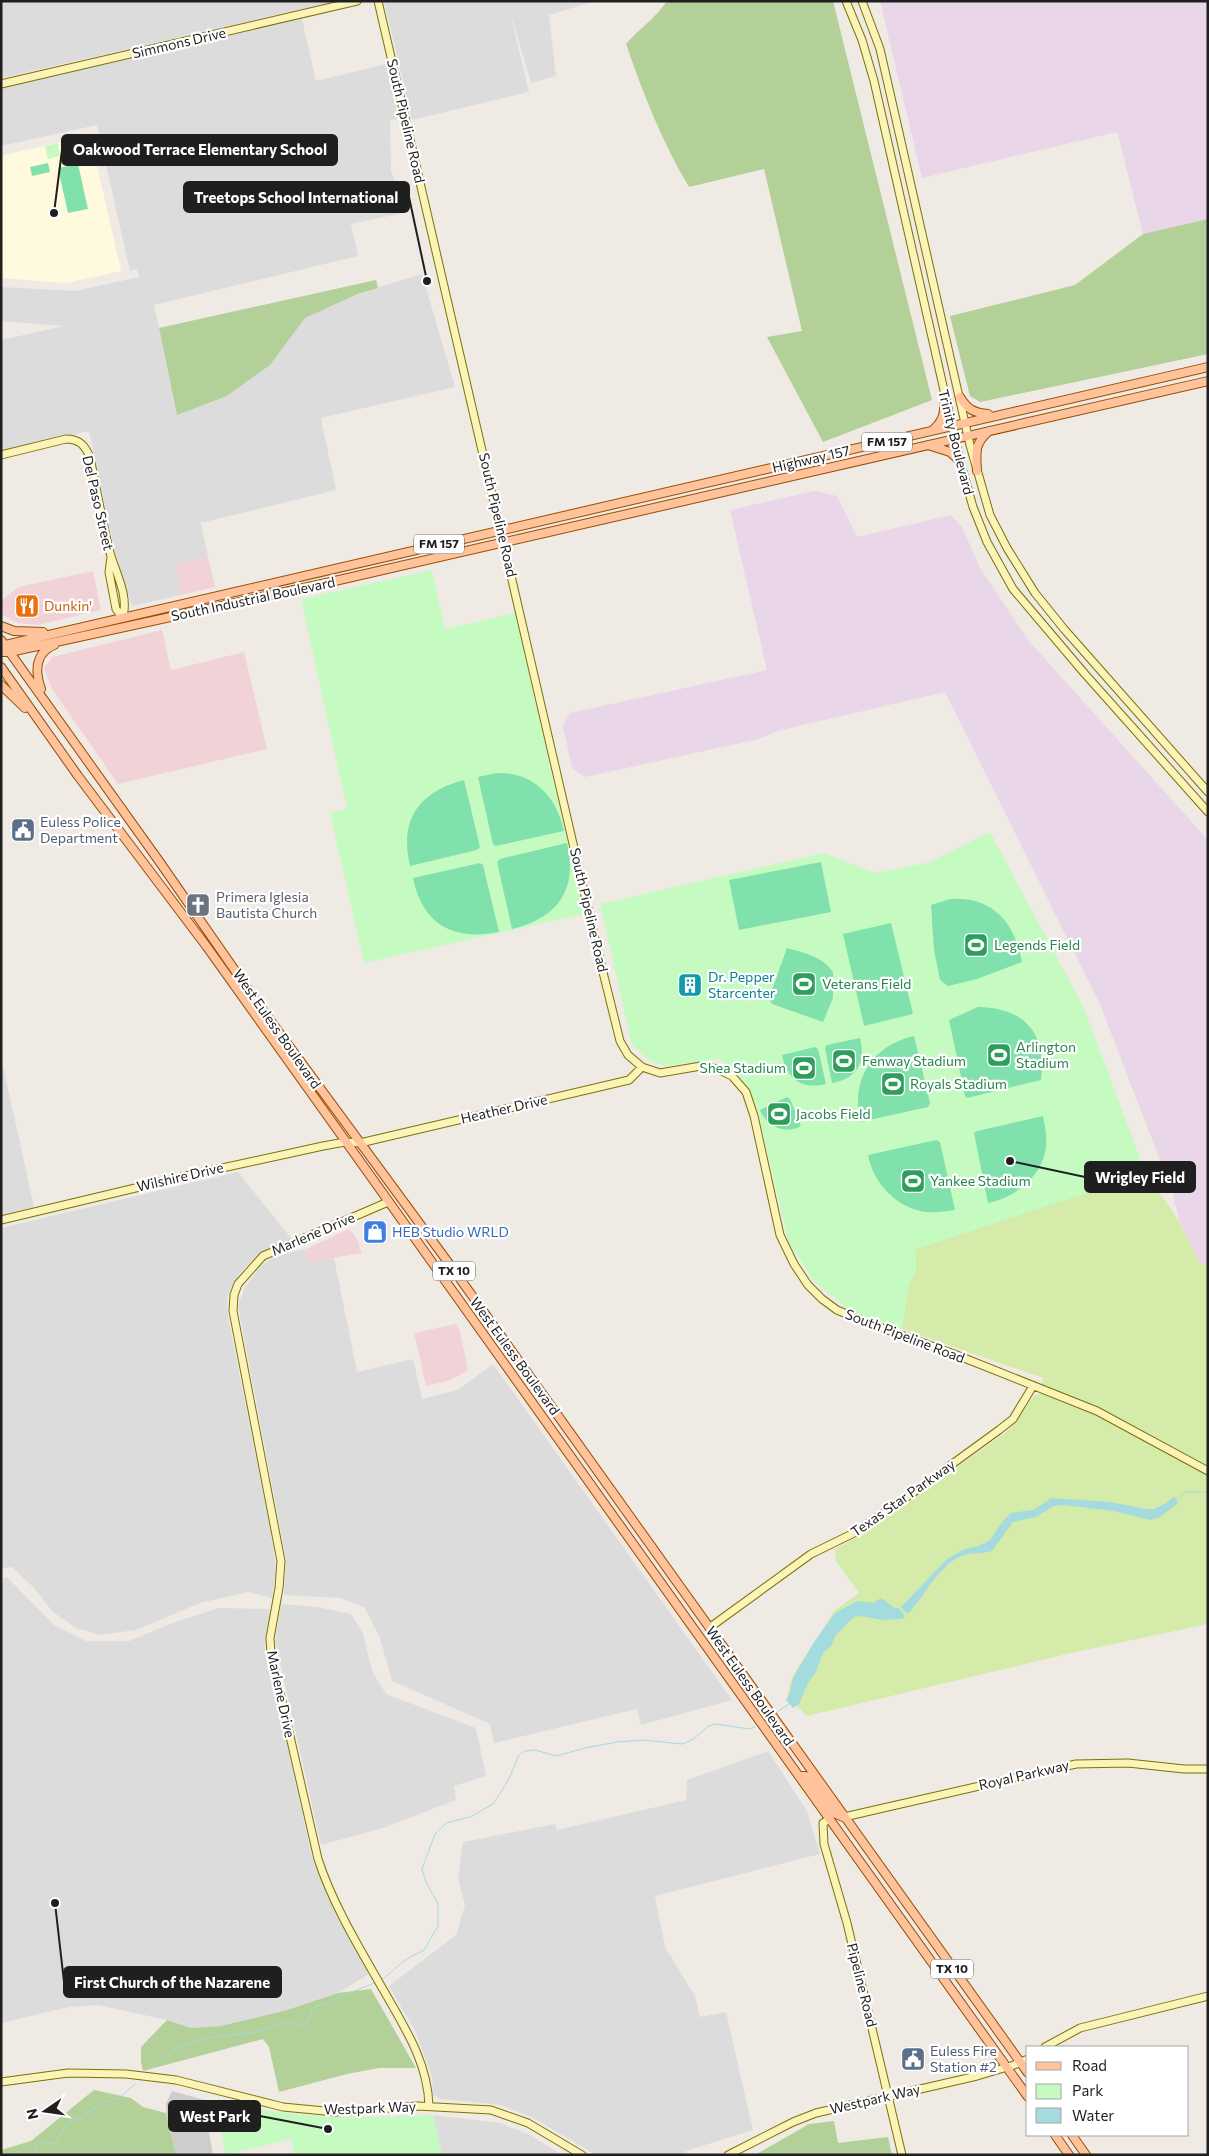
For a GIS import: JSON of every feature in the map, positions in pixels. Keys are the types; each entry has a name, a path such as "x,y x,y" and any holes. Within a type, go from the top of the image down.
{"main road":[{"name":"Highway 157","path":"502,529 932,432 952,425 1208,367"},
{"path":"1156,380 1158,392"},
{"name":"Highway 157","path":"504,541 1208,380"},
{"path":"932,432 941,423 944,414 945,397"},
{"path":"960,397 969,409 977,413 995,415"},
{"path":"977,471 976,448 980,439 991,429"},
{"path":"926,445 950,452 960,461"},
{"name":"South Industrial Boulevard","path":"2,645 502,529"},
{"name":"South Industrial Boulevard","path":"10,652 504,541"},
{"path":"230,592 233,603"},
{"path":"1,626 14,630 60,632"},
{"path":"42,696 36,670 40,655 48,648 66,639"},
{"name":"West Euless Boulevard","path":"2,645 10,652 82,751 128,819 930,1938 1024,2061"},
{"name":"West Euless Boulevard","path":"1,667 68,762 207,947 1026,2094"},
{"path":"1,685 37,719"},
{"path":"68,762 82,751"},
{"path":"110,817 122,823 128,819"},
{"path":"698,1636 709,1628"},
{"path":"799,1776 806,1776 832,1812 844,1817"},
{"path":"830,1820 841,1822 877,1870 885,1874"},
{"path":"918,1942 930,1938"},
{"path":"1056,2136 1069,2155"},
{"path":"1073,2136 1086,2155"}],"street":[{"name":"Simmons Drive","path":"1,84 357,1"},
{"name":"South Pipeline Road","path":"378,1 620,1041 628,1055 642,1067 660,1073 709,1067 726,1073 743,1088 754,1116 780,1235 794,1264 808,1285 837,1310 1097,1411 1208,1471"},
{"name":"Trinity Boulevard","path":"846,1 862,40 874,81 960,461 973,507 995,559 1013,589 1071,658 1208,812"},
{"name":"Trinity Boulevard","path":"862,1 880,50 938,309 977,471 990,515 1006,548 1026,581 1082,650 1208,792"},
{"path":"926,312 938,309"},
{"name":"Del Paso Street","path":"1,455 66,438 82,443 90,457 111,557 109,572 116,609 123,616 126,627"},
{"path":"1071,658 1082,650"},
{"path":"1188,789 1197,780"},
{"name":"Heather Drive","path":"360,1143 629,1080 642,1067"},
{"name":"Wilshire Drive","path":"1,1220 190,1175 345,1142 360,1143"},
{"name":"Marlene Drive","path":"388,1202 263,1256 238,1284 232,1302 245,1380 280,1553 279,1588 270,1638 271,1653 318,1858 330,1890 418,2053 429,2089 429,2106"},
{"name":"Texas Star Parkway","path":"709,1628 812,1554 854,1533 912,1494 999,1430 1013,1419 1033,1386"},
{"name":"Royal Parkway","path":"844,1817 1076,1764 1128,1763 1184,1769 1208,1769"},
{"name":"Pipeline Road","path":"830,1820 823,1823 824,1844 847,1923 902,2155"},
{"path":"1047,2046 1080,2028 1208,1996"},
{"name":"Westpark Way","path":"728,2155 793,2122 816,2113 1007,2068 1024,2061"},
{"name":"Westpark Way","path":"1,2082 68,2073 137,2075 197,2085 244,2099 283,2107 335,2112 429,2106 472,2108 504,2113 528,2123 582,2155"}],"shaded area":[{"path":"1,1 338,1 1,78"},
{"path":"384,1 596,1 549,15 556,76 531,83 509,8 529,92 412,120"},
{"path":"880,1 1208,1 1208,219 1143,234 1117,132 922,178"},
{"path":"302,19 316,81 386,64 399,118 390,121 391,170 403,213 351,224 358,256 154,305 177,415 227,396 270,365 305,318 360,293 422,274 455,387 321,418 336,490 201,523 208,557 175,565 181,595 132,606 115,552 89,431 1,451 1,340 64,326 1,321 1,287 75,291 139,277 137,269 130,271 97,125 1,146 1,88"},
{"path":"90,135 121,271 66,283 1,278 1,156"},
{"path":"814,491 837,496 857,537 951,515 962,527 980,568 1028,640 1208,840 1208,1264 1200,1264 1179,1220 1172,1191 1099,1002 945,692 777,731 759,739 585,777 572,768 563,726 570,713 767,670 730,510"},
{"path":"208,557 215,587 181,595 175,565"},
{"path":"93,571 101,610 38,625 18,623 1,614 1,601 18,587"},
{"path":"162,630 171,670 244,652 267,749 118,784 52,689 44,668 52,657"},
{"path":"1,1057 34,1207 1,1215"},
{"path":"238,1172 291,1238 256,1256 239,1274 227,1297 228,1317 271,1533 276,1567 272,1598 248,1592 200,1603 136,1630 100,1635 76,1628 53,1612 34,1588 12,1567 1,1568 1,1228"},
{"path":"349,1229 356,1237 362,1253 308,1262 306,1249"},
{"path":"306,1249 308,1262 334,1258 357,1372 413,1359 422,1399 458,1390 493,1364 732,1700 641,1725 637,1709 494,1743 490,1724 392,1681 380,1638 364,1607 340,1598 284,1595 286,1559 238,1306 245,1287 261,1266 277,1255"},
{"path":"456,1324 460,1331 468,1370 451,1380 426,1386 414,1333"},
{"path":"7,1577 54,1625 86,1641 129,1641 175,1622 219,1608 270,1609 265,1646 313,1861 369,1974 338,1993 287,2010 221,2026 191,2028 167,2020 98,2005 69,2007 1,2023 1,1579"},
{"path":"281,1604 317,1607 351,1614 363,1633 372,1671 386,1694 476,1728 486,1776 454,1786 456,1800 383,1828 321,1845 275,1640"},
{"path":"768,1751 807,1811 820,1854 655,1896 665,1947 695,1996 700,2017 726,2012 753,2130 686,2151 687,2155 596,2155 533,2118 501,2105 441,2099 433,2095 432,2077 416,2033 389,1986 456,1935 465,1905 458,1879 463,1842 555,1824 557,1830 686,1800 687,1780"},
{"path":"172,2091 212,2102 207,2121 213,2155 176,2155 166,2113 166,2104"},
{"path":"433,2115 501,2123 530,2135 562,2155 442,2155"}],"green space":[{"path":"667,1 833,1 932,400 823,442 767,337 802,331 764,169 689,187 662,135 632,62 626,44 658,13"},
{"path":"58,143 60,156 48,159 45,146"},
{"path":"48,163 50,172 32,176 30,167"},
{"path":"78,164 88,209 68,213 58,168"},
{"path":"1208,219 1208,354 980,402 970,396 950,316 1075,285 1143,234"},
{"path":"376,280 378,288 360,293 305,318 270,365 227,396 177,415 159,328"},
{"path":"432,570 445,629 515,613 584,914 364,963 330,813 347,809 301,599"},
{"path":"496,773 522,777 541,789 555,807 564,831 496,846 493,844 478,777"},
{"path":"464,780 480,847 477,850 410,866 407,834 410,821 416,810 424,800 435,792"},
{"path":"990,832 1084,1008 1149,1182 1139,1179 1121,1182 916,1249 916,1271 908,1286 902,1329 850,1311 813,1280 788,1240 757,1107 741,1077 720,1059 665,1066 649,1060 632,1045 600,904 823,853 876,873 930,862"},
{"path":"567,843 570,875 567,888 561,900 542,918 512,929 497,862 500,859"},
{"path":"821,862 831,912 739,930 729,880"},
{"path":"480,863 483,865 499,932 468,934 442,926 424,908 413,878"},
{"name":"Legends Field","path":"950,899 965,899 978,902 999,914 1014,935 1022,962 977,979 948,986 940,980 934,950 931,905"},
{"path":"891,923 913,1014 864,1026 843,934"},
{"name":"Veterans Field","path":"787,948 824,962 833,972 833,998 823,1022 772,1004 769,998"},
{"name":"Arlington Stadium","path":"978,1007 994,1008 1009,1012 1029,1026 1036,1037 1040,1049 1042,1063 1041,1080 967,1098 965,1096 949,1020"},
{"name":"Royals Stadium","path":"914,1036 930,1103 928,1107 860,1122 859,1092 867,1067 886,1048"},
{"name":"Fenway Stadium","path":"860,1038 862,1054 858,1068 848,1077 832,1083 825,1048 827,1045"},
{"name":"Shea Stadium","path":"815,1047 818,1049 826,1084 802,1084 796,1081 787,1070 782,1055"},
{"name":"Jacobs Field","path":"787,1097 790,1099 801,1126 789,1130 772,1125 760,1110"},
{"path":"1043,1116 1046,1148 1038,1170 1030,1180 1011,1195 988,1203 974,1133"},
{"name":"Yankee Stadium","path":"936,1140 940,1142 955,1210 930,1212 916,1210 896,1200 881,1185 875,1175 868,1155"},
{"path":"1139,1179 1149,1184 1167,1203 1183,1228 1200,1264 1208,1264 1208,1624 1071,1653 807,1716 787,1697 792,1677 835,1610 859,1593 836,1561 835,1549 861,1535 1007,1432 1034,1396 1040,1394 1043,1378 902,1329 908,1286 916,1271 916,1249 1121,1181"},
{"path":"371,1989 416,2068 379,2068 347,2074 279,2092 269,2047 263,2039 143,2071 141,2047 167,2020 191,2028 221,2026 287,2010 338,1993"},
{"path":"94,2090 131,2098 143,2107 166,2113 176,2155 1,2155 1,2150 31,2141"},
{"path":"230,2102 255,2108 305,2115 356,2117 433,2115 442,2155 294,2155 291,2139 225,2155 221,2123 225,2105"},
{"path":"834,2121 838,2143 888,2137 892,2155 755,2155 809,2124"}],"water":[{"path":"1174,1496 1178,1503 1160,1517 1151,1520 1113,1511 1064,1505 1054,1506 1036,1517 1013,1522 992,1551 968,1554 958,1558 942,1570 910,1612 907,1614 901,1607 947,1559 965,1549 979,1546 990,1540 1011,1513 1034,1510 1051,1498 1110,1502 1154,1509 1166,1503"},
{"path":"881,1598 895,1608 899,1608 905,1616 902,1619 883,1620 861,1616 854,1617 835,1636 831,1646 823,1653 816,1672 808,1683 799,1704 793,1708 786,1700 793,1678 814,1642 835,1613 857,1601 873,1603"}],"waterway":[{"path":"1177,1501 1186,1492 1208,1492"},
{"path":"777,1712 789,1704"},
{"path":"383,1979 405,1960 424,1950 438,1926 438,1904 426,1882 422,1869 435,1834 446,1823 470,1817 493,1804 508,1781 519,1755 525,1751 535,1750 556,1756 617,1742 643,1740 682,1744 692,1740 709,1726 715,1724 750,1729 755,1727"},
{"path":"152,2068 175,2049 206,2038 250,2033 290,2022 303,2026 308,2021 312,2009 315,2007 374,1983"},
{"path":"36,2155 36,2144 39,2141 52,2144 56,2142 68,2121 80,2118 101,2103 119,2098 135,2084"}],"place":[{"name":"Oakwood Terrace Elementary School","path":"54,213"},
{"name":"Treetops School International","path":"427,281"},
{"name":"Dunkin'","path":"27,606"},
{"name":"Euless Police Department","path":"23,830"},
{"name":"Primera Iglesia Bautista Church","path":"198,905"},
{"name":"Legends Field","path":"976,945"},
{"name":"Veterans Field","path":"804,984"},
{"name":"Dr. Pepper Starcenter","path":"690,985"},
{"name":"Arlington Stadium","path":"999,1055"},
{"name":"Fenway Stadium","path":"844,1061"},
{"name":"Shea Stadium","path":"804,1068"},
{"name":"Royals Stadium","path":"893,1084"},
{"name":"Jacobs Field","path":"779,1114"},
{"name":"Wrigley Field","path":"1010,1161"},
{"name":"Yankee Stadium","path":"913,1181"},
{"name":"HEB Studio WRLD","path":"375,1232"},
{"name":"First Church of the Nazarene","path":"55,1903"},
{"name":"Euless Fire Station #2","path":"913,2059"},
{"name":"West Park","path":"328,2129"}]}
